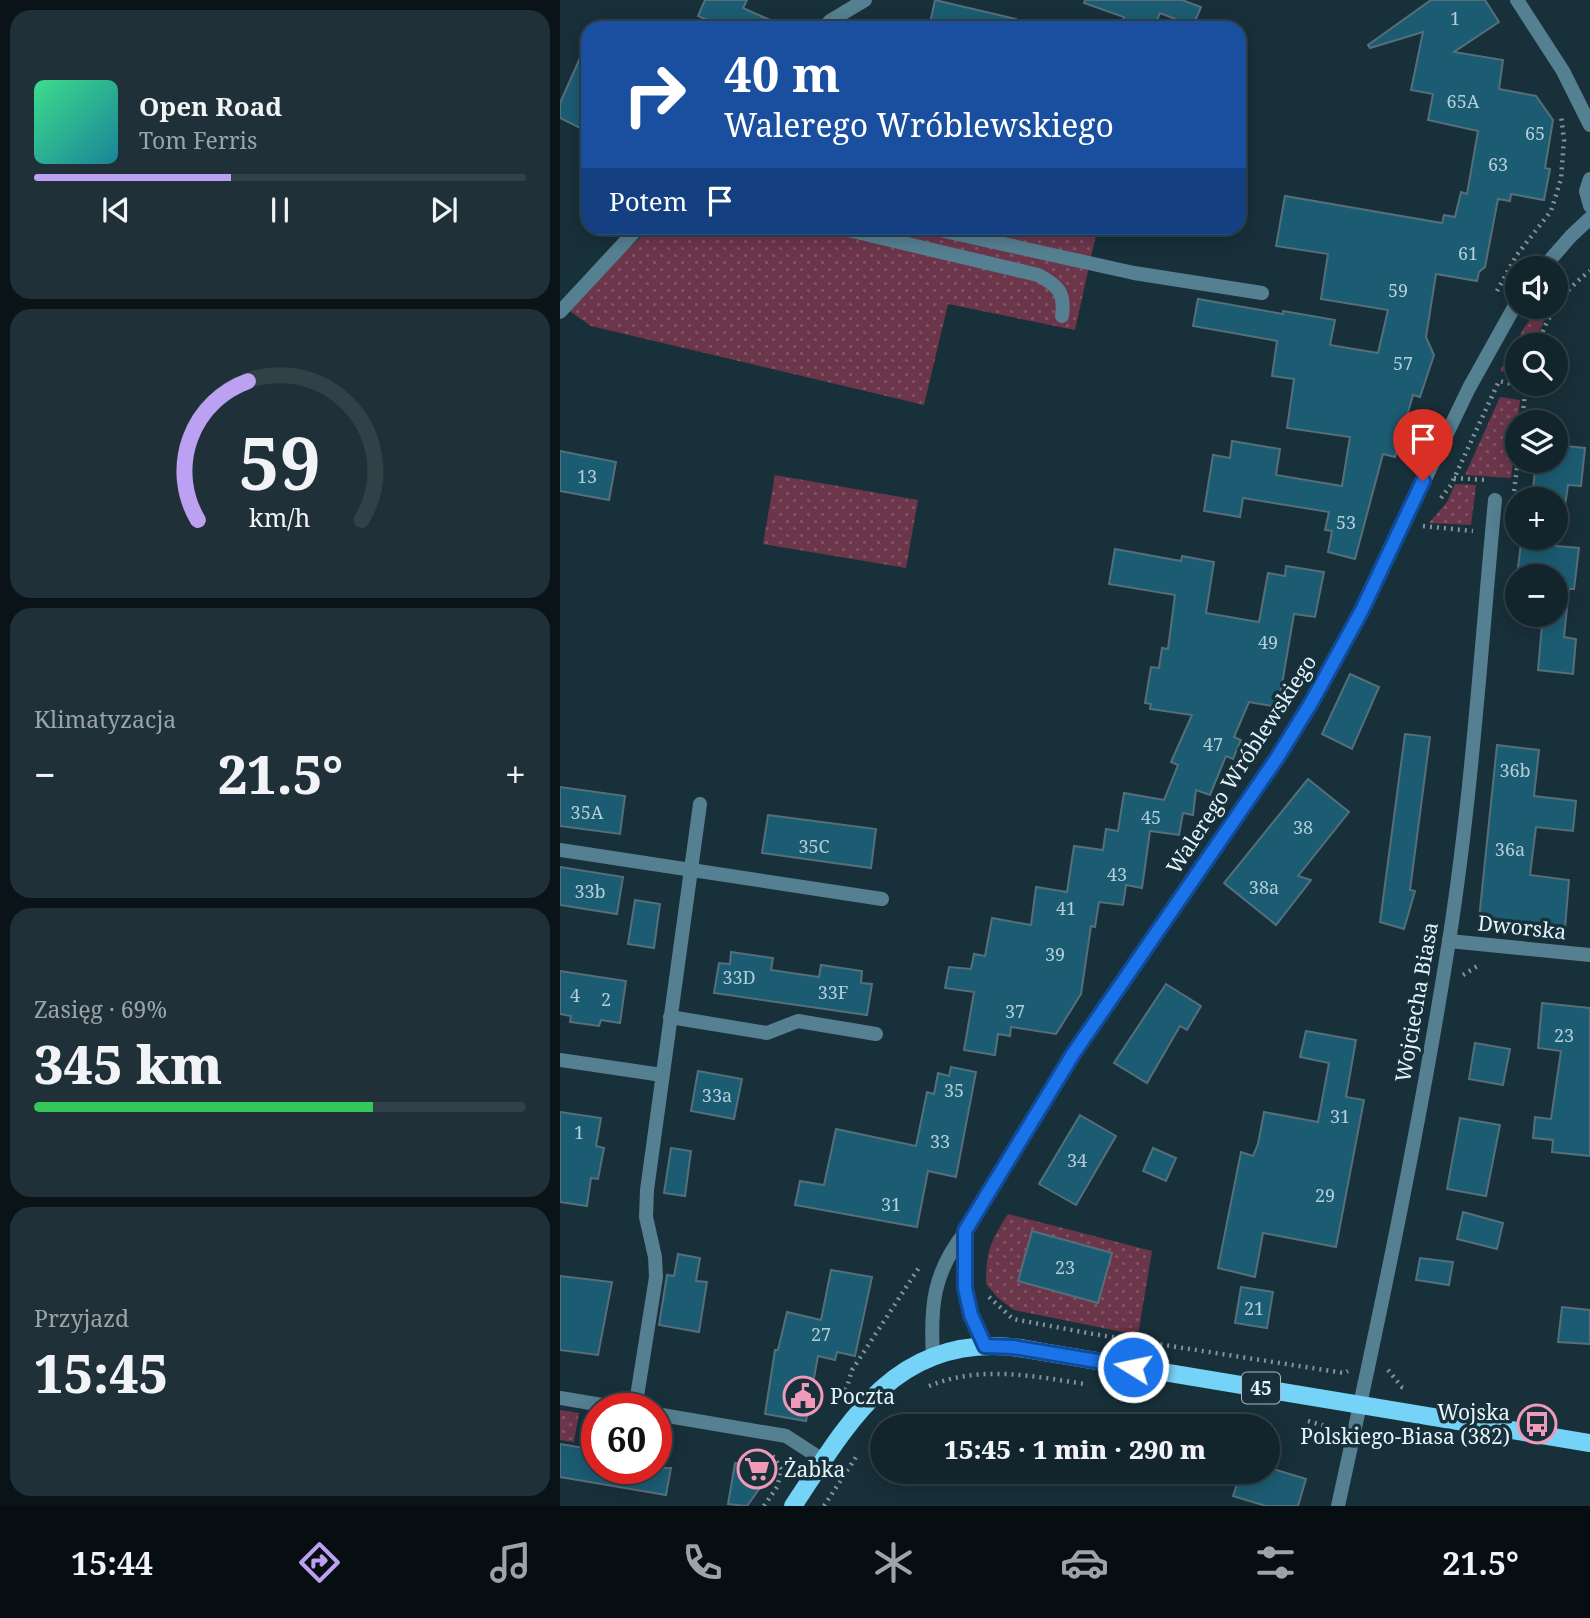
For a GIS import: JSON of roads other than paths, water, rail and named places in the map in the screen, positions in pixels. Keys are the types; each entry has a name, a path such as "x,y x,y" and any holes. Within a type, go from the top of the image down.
{"main road":[{"name":"45","path":"793,1506 845,1428 866,1403 896,1377 951,1350 985,1346 1043,1352 1590,1443"}],"street":[{"path":"830,21 865,0"},
{"path":"1517,0 1563,71 1590,125"},
{"path":"1590,179 1586,191 1590,206"},
{"path":"1554,256 1590,218"},
{"path":"560,312 632,235"},
{"path":"869,235 1038,275 1054,283 1064,300 1062,316"},
{"path":"963,235 1134,273 1262,293"},
{"name":"Walerego Wróblewskiego","path":"933,1357 937,1279 949,1252 965,1231 1073,1054 1277,758 1311,703 1361,612 1474,378 1507,319"},
{"name":"Wojciecha Biasa","path":"1338,1506 1409,1169 1449,941 1464,833 1495,500"},
{"path":"638,1393 656,1278 655,1258 646,1217 662,1075 700,804"},
{"path":"560,850 882,899"},
{"name":"Dworska","path":"1449,941 1590,955"},
{"path":"670,1017 767,1033 798,1021 876,1034"},
{"path":"560,1060 662,1075"},
{"path":"965,1231 965,1288 971,1315 985,1346"},
{"path":"560,1398 581,1402"},
{"path":"672,1417 786,1436 824,1461"}],"place":[{"name":"Poczta","path":"803,1396"},
{"name":"Wojska Polskiego-Biasa (382)","path":"1537,1424"},
{"name":"Żabka","path":"757,1469"}]}
